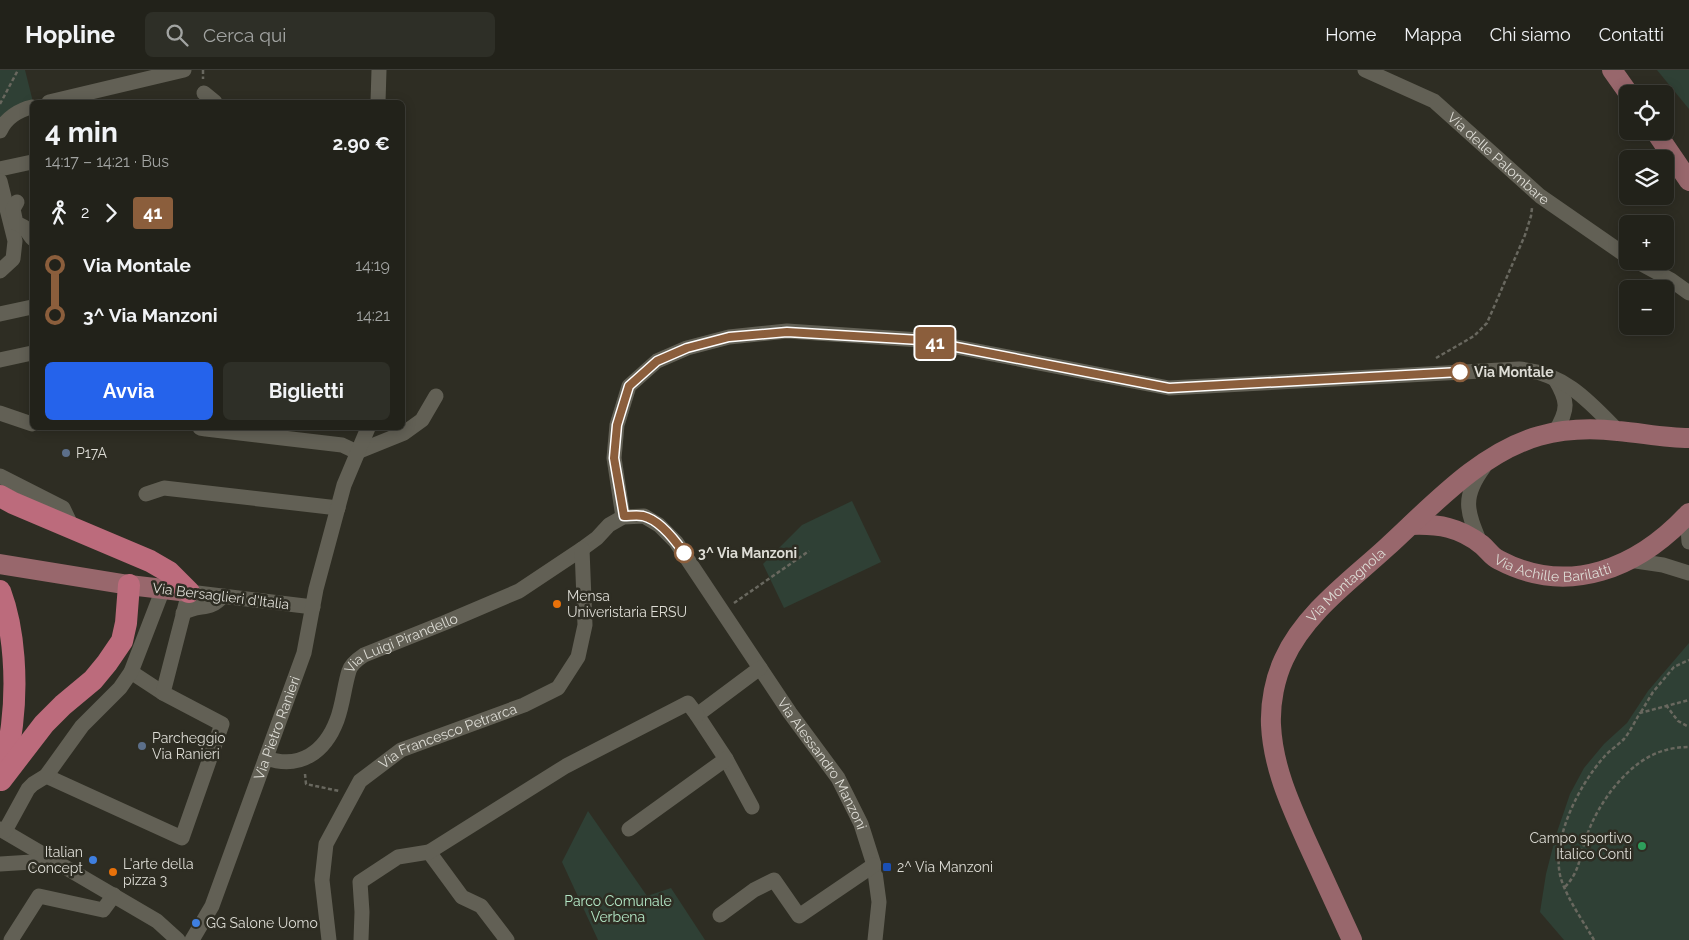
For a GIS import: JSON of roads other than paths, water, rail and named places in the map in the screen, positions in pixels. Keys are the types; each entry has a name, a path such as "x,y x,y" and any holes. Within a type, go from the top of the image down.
{"highway":[{"path":"0,496 150,561 169,572 184,610"},
{"path":"0,781 44,724 108,664 122,641 126,623 129,585"},
{"path":"0,592 11,640 14,670 12,725 0,781"}],"main road":[{"path":"1612,70 1622,85"},
{"path":"1661,140 1689,181"},
{"name":"Via Montagnola","path":"1352,940 1285,793 1275,757 1271,724 1274,690 1284,659 1302,629 1328,601 1426,509 1461,479 1516,445 1555,432 1600,429 1668,438 1689,438"},
{"name":"Via Achille Barilatti","path":"1411,525 1443,525 1455,529 1481,545 1496,559 1516,569 1536,576 1563,578 1587,575 1629,560 1671,530 1688,514"},
{"name":"Via Bersaglieri d'Italia","path":"0,557 40,560 101,570 120,577 129,585"},
{"name":"Via Bersaglieri d'Italia","path":"0,564 163,589 184,610"}],"street":[{"path":"57,100 184,70"},
{"path":"378,100 380,70"},
{"name":"Via delle Palombare","path":"1365,70 1434,101 1540,196 1619,251"},
{"path":"0,131 4,123 23,109 30,107"},
{"path":"0,169 30,162"},
{"path":"0,181 15,241 13,259 0,271"},
{"path":"17,202 13,208 16,223 24,227 30,235"},
{"path":"1653,270 1689,293"},
{"path":"0,314 25,308"},
{"path":"582,550 609,525 624,516 614,458 617,425 629,386 657,361 687,348 729,337 787,332 920,340 1169,388 1518,369 1543,373 1581,394 1618,431"},
{"path":"0,360 30,354"},
{"path":"1555,432 1563,418 1566,407 1566,399 1556,379"},
{"path":"200,430 352,449 404,433 422,420 436,396"},
{"path":"3,414 30,423"},
{"path":"206,430 352,449"},
{"name":"Via Pietro Ranieri","path":"192,940 212,906 304,653 313,607 352,449 366,430"},
{"path":"1668,438 1689,448"},
{"name":"Via Achille Barilatti","path":"1481,545 1470,517 1468,502 1470,489 1490,460"},
{"path":"0,476 63,508 73,529"},
{"path":"146,494 164,488 338,508"},
{"name":"Via Achille Barilatti","path":"1688,514 1689,542"},
{"name":"Via Alessandro Manzoni","path":"624,516 644,516 659,525 676,542 790,713 838,778 861,824 874,865 879,902 875,940"},
{"name":"Via Luigi Pirandello","path":"266,758 283,763 293,763 316,752 334,729 349,670 364,655 444,624 519,591 582,550"},
{"name":"Via Francesco Petrarca","path":"329,940 322,880 326,844 360,781 401,750 524,705 558,688 578,657 585,625 582,550"},
{"name":"Via Achille Barilatti","path":"1629,560 1662,565 1689,573"},
{"path":"163,589 131,672 120,688 82,726 46,776 33,784 28,790 2,829 157,921 178,940"},
{"path":"153,618 161,614 177,621 184,610 196,607 210,607 223,596"},
{"name":"Via Bersaglieri d'Italia","path":"184,610 223,596 313,607"},
{"path":"163,693 184,610"},
{"path":"697,715 760,668"},
{"path":"46,776 182,838 222,724 163,693 131,672"},
{"path":"361,940 360,882 398,856 430,852 566,766 688,703 726,760 752,808"},
{"path":"629,829 726,760"},
{"path":"430,852 462,897 481,906 507,940"},
{"path":"0,864 32,862 45,855"},
{"path":"720,915 754,890 774,880 799,916 874,865"},
{"path":"11,940 39,896 103,910 114,895"}],"place":[{"name":"Via Montale","path":"1460,372"},
{"name":"P17A","path":"66,453"},
{"name":"3^ Via Manzoni","path":"684,553"},
{"name":"Mensa Univeristaria ERSU","path":"557,604"},
{"name":"Parcheggio Via Ranieri","path":"142,746"},
{"name":"Campo sportivo Italico Conti","path":"1642,846"},
{"name":"Italian Concept","path":"93,860"},
{"name":"2^ Via Manzoni","path":"887,867"},
{"name":"L'arte della pizza 3","path":"113,872"},
{"name":"GG Salone Uomo","path":"196,923"}],"park label":[{"name":"Parco Comunale Verbena","path":"618,910"}]}
